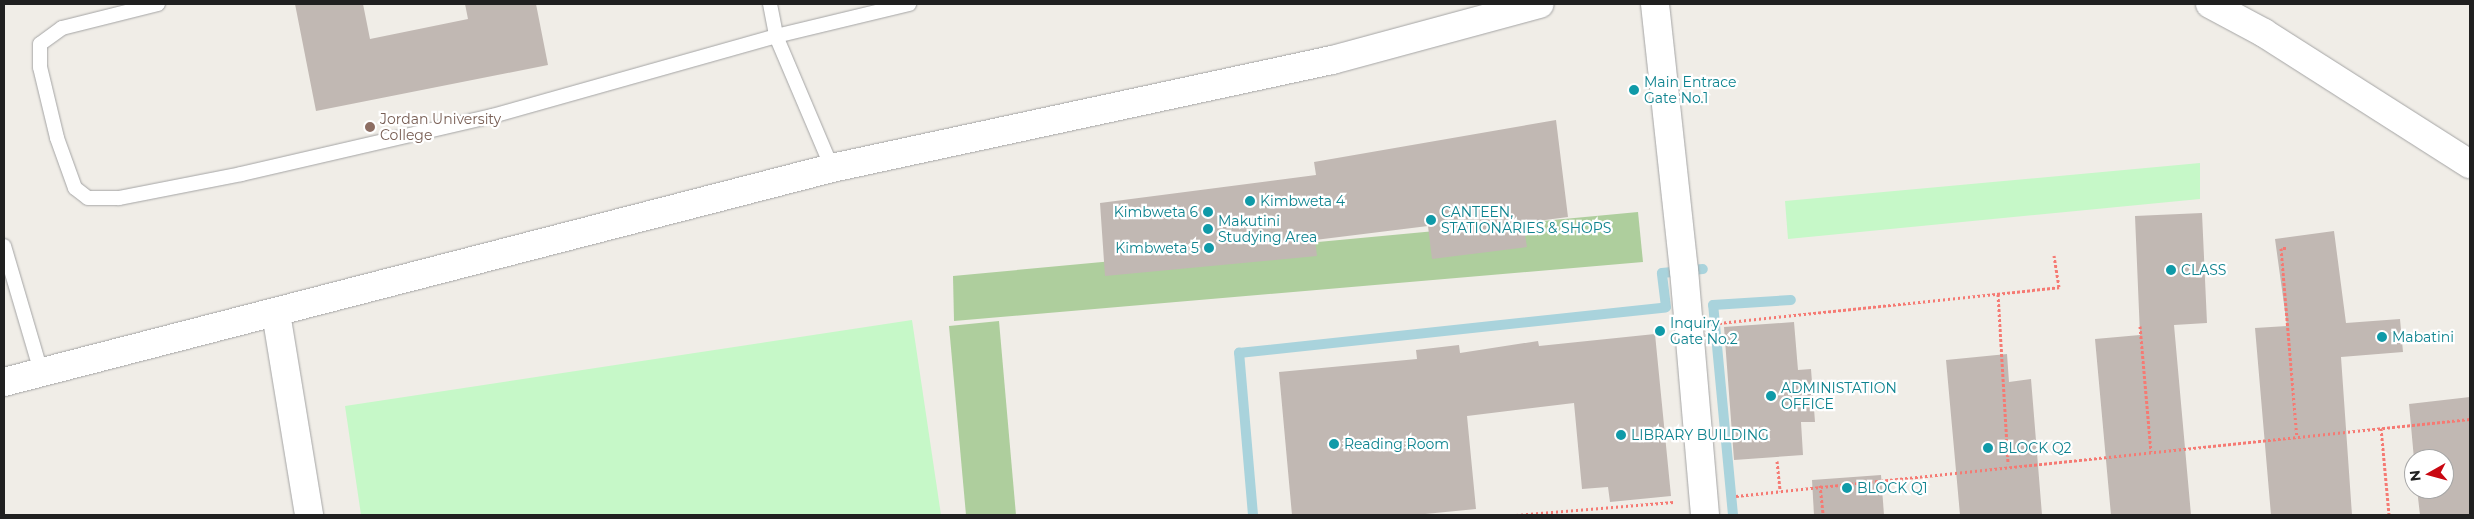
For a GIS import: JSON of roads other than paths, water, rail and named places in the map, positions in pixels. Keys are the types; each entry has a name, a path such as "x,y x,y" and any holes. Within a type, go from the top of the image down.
{"street":[{"path":"4,382 42,375 832,168 1332,60 1540,4"},
{"path":"1656,4 1705,507"},
{"path":"2210,4 2264,33 2470,164"},
{"path":"276,313 309,515"}],"lane":[{"path":"158,4 62,28 40,44 40,67 57,138 74,188 88,198 120,198 241,174 492,116 776,36 909,4"},
{"path":"770,4 776,36 832,168"},
{"path":"4,246 42,375"}],"waterway":[{"path":"1253,515 1239,353 1666,307 1662,273 1703,269"},
{"path":"1733,515 1713,305 1791,300"}],"place":[{"name":"Main Entrace Gate No.1","path":"1634,90"},
{"name":"Jordan University College","path":"370,127"},
{"name":"Kimbweta 4","path":"1250,201"},
{"name":"Kimbweta 6","path":"1208,212"},
{"name":"CANTEEN, STATIONARIES & SHOPS","path":"1431,220"},
{"name":"Makutini Studying Area","path":"1208,229"},
{"name":"Kimbweta 5","path":"1209,248"},
{"name":"CLASS","path":"2171,270"},
{"name":"Inquiry Gate No.2","path":"1660,331"},
{"name":"Mabatini","path":"2382,337"},
{"name":"ADMINISTATION OFFICE","path":"1771,396"},
{"name":"LIBRARY BUILDING","path":"1621,435"},
{"name":"Reading Room","path":"1334,444"},
{"name":"BLOCK Q2","path":"1988,448"},
{"name":"BLOCK Q1","path":"1847,488"}]}
